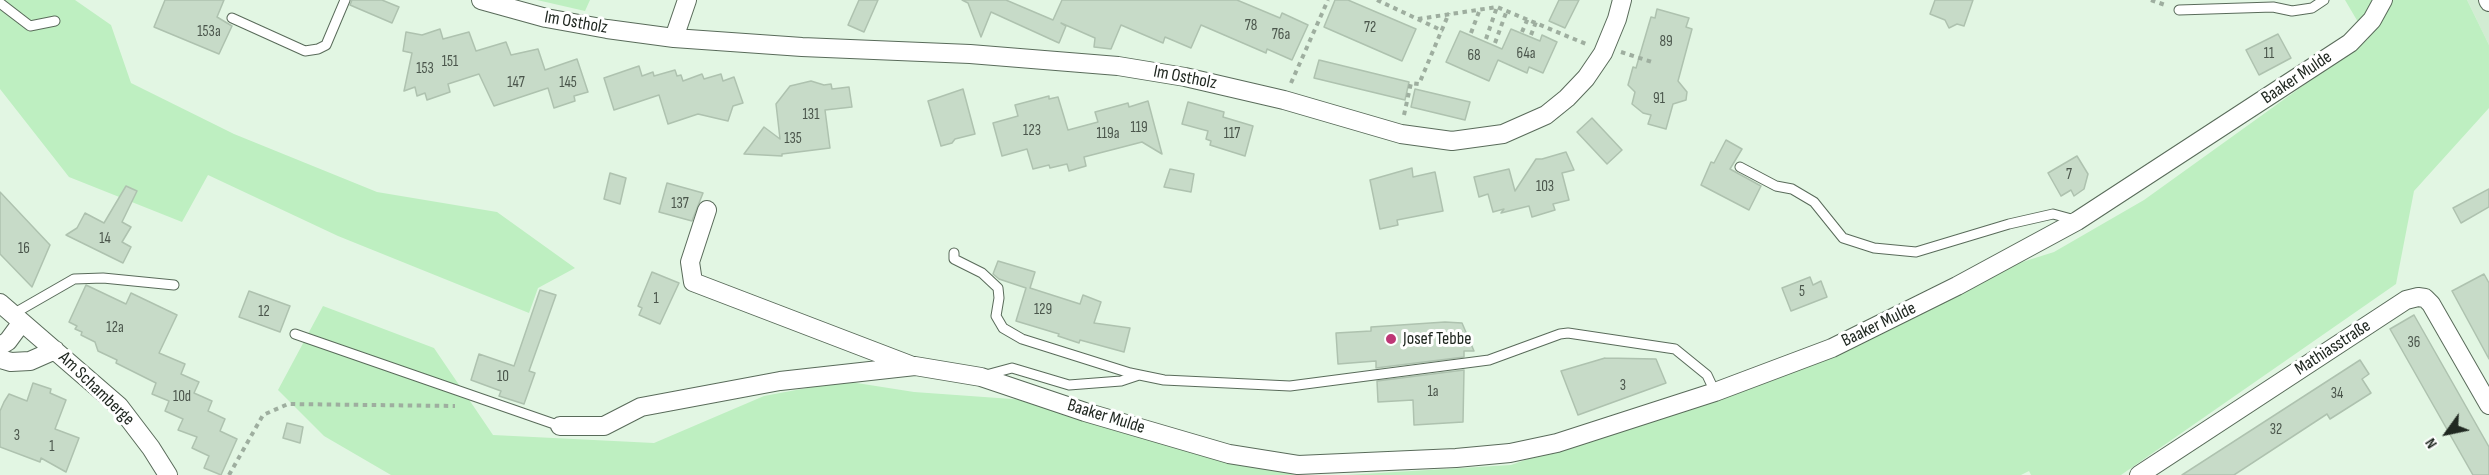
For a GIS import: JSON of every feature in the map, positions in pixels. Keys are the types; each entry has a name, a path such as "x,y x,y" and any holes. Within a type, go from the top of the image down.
{"street":[{"name":"Im Ostholz","path":"481,0 546,18 674,38 802,47 970,54 1118,66 1185,77 1284,100 1401,134 1452,141 1503,134 1546,115 1567,98 1586,78 1605,47 1622,0"},
{"path":"674,38 687,0"},
{"name":"Baaker Mulde","path":"707,210 690,262 693,282 915,366 981,377 1085,412 1229,454 1300,470 1510,453 1613,426 1715,392 1832,348 1957,286 2078,221 2350,43 2372,20 2384,0"},
{"name":"Mathiasstraße","path":"2139,475 2406,300 2418,297 2425,298 2431,304 2489,405"},
{"path":"0,346 8,341 12,313"},
{"name":"Am Schamberge","path":"12,313 119,406 152,448 168,475"},
{"path":"0,359 11,362 30,361 55,350"},
{"name":"Baaker Mulde","path":"560,426 604,426 641,407 780,381 915,366"}],"lane":[{"path":"232,18 305,51 318,49 326,45 345,0"},
{"path":"2179,10 2273,7 2292,11 2312,8 2324,0"},
{"path":"0,3 30,26 55,21"},
{"path":"1740,167 1776,186 1792,189 1814,202 1843,238 1874,248 1916,252 2009,224 2053,214 2078,221"},
{"path":"954,253 954,259 982,273 998,288 996,316 1003,328 1022,339 1130,373 1188,383 1290,386 1489,360 1568,333 1675,349 1707,375 1715,392"},
{"path":"12,313 74,279 103,278 174,285"},
{"path":"295,334 560,426"},
{"path":"981,377 1012,368 1069,385 1121,381 1141,375"}],"path":[{"path":"1299,65 1328,0"},
{"path":"1377,0 1443,31"},
{"path":"2151,0 2161,3"},
{"path":"1419,19 1497,6 1585,44"},
{"path":"1486,39 1497,6"},
{"path":"1471,33 1480,9"},
{"path":"1495,43 1507,10"},
{"path":"1401,134 1411,83 1419,84 1449,13"},
{"path":"1522,32 1528,18"},
{"path":"1531,35 1536,22"},
{"path":"1605,47 1655,63"},
{"path":"229,475 263,415 288,404 467,406 481,399"}],"shaded area":[{"path":"2467,0 2489,0 2489,45"}],"green space":[{"path":"0,0 75,0 111,25 131,83 234,134 377,192 497,212 575,268 538,288 529,313 338,236 208,175 182,222 69,177 0,89"},
{"path":"537,0 590,0 585,11"},
{"path":"2345,0 2467,0 2489,45 2489,108 2414,191 2396,284 2121,475 2031,475 2029,471 2021,475 1346,475 1511,465 1833,351 2016,264 2054,252 2144,200 2368,39"},
{"path":"323,306 434,348 493,435 654,443 764,396 844,381 914,392 1026,400 1116,431 1296,475 391,475 324,436 278,390"}],"building":[{"path":"165,0 224,0 217,17 232,26 219,54 154,27"},
{"path":"352,0 382,0 399,7 392,23 350,5"},
{"path":"859,0 878,0 864,32 848,25"},
{"path":"962,0 1006,0 1053,20 1062,0 1237,0 1280,18 1282,13 1308,25 1292,60 1267,49 1266,53 1201,25 1191,48 1165,37 1163,43 1121,25 1111,49 1094,47 1095,38 1061,23 1066,26 1059,43 991,12 981,37 968,3"},
{"path":"1335,0 1348,0 1416,29 1402,61 1324,27"},
{"path":"1559,0 1579,0 1565,28 1549,21"},
{"path":"1935,0 1973,0 1964,26 1957,24 1949,28 1945,20 1930,14"},
{"path":"1657,9 1689,18 1686,27 1692,29 1678,81 1687,92 1686,100 1673,104 1666,129 1648,124 1651,115 1643,113 1632,104 1635,92 1628,85 1633,67 1636,68 1651,17 1655,18"},
{"path":"440,29 443,39 469,32 476,51 506,42 511,55 538,49 545,70 577,59 588,92 574,96 575,101 554,108 548,88 494,106 479,74 448,84 450,92 427,100 425,93 417,96 415,87 404,91 412,53 403,51 406,32 422,35"},
{"path":"1511,29 1540,41 1542,35 1557,42 1543,73 1529,67 1527,73 1498,60 1489,81 1446,62 1460,31 1502,49"},
{"path":"2278,34 2291,58 2259,75 2246,50"},
{"path":"1319,60 1409,82 1405,100 1314,78"},
{"path":"639,66 642,76 653,72 654,76 675,70 677,76 681,75 683,81 702,74 704,79 721,74 723,81 734,77 743,103 733,106 728,121 698,114 668,124 659,95 614,110 604,78"},
{"path":"811,81 824,85 831,84 832,89 849,87 852,107 825,110 830,148 782,154 782,156 744,154 764,127 780,139 776,104 790,86"},
{"path":"963,89 975,134 955,139 952,143 941,146 928,101"},
{"path":"1415,89 1470,102 1465,120 1411,107"},
{"path":"1049,96 1049,99 1058,97 1068,130 1098,122 1095,112 1128,103 1129,107 1148,101 1162,154 1142,142 1084,157 1086,166 1069,171 1067,164 1033,169 1027,149 1002,156 993,123 1018,116 1015,105"},
{"path":"1188,102 1224,112 1223,117 1253,126 1245,156 1210,145 1211,141 1206,139 1208,131 1182,124"},
{"path":"1592,118 1622,150 1607,164 1577,132"},
{"path":"1726,140 1742,149 1730,169 1761,186 1749,210 1701,185 1711,162 1714,163"},
{"path":"1566,152 1574,170 1562,173 1569,200 1553,204 1555,210 1532,217 1529,206 1501,213 1504,209 1493,212 1488,194 1479,197 1474,177 1509,169 1515,191 1536,159"},
{"path":"2077,156 2088,174 2084,189 2074,196 2071,190 2061,196 2048,173"},
{"path":"1412,168 1413,177 1435,172 1443,211 1397,220 1398,225 1380,229 1370,180"},
{"path":"1170,169 1194,174 1191,192 1164,187"},
{"path":"610,173 626,178 620,204 604,199"},
{"path":"667,183 703,193 692,221 659,212"},
{"path":"126,186 137,191 122,222 131,227 122,242 131,247 123,263 66,235 77,228 85,213 104,223"},
{"path":"2489,189 2489,207 2461,223 2453,208"},
{"path":"0,192 50,245 32,287 0,254"},
{"path":"998,261 1035,272 1030,288 1080,304 1083,295 1101,302 1094,323 1130,328 1124,352 1080,340 1079,343 1058,336 1059,334 1016,321 1026,288 999,279 993,274"},
{"path":"652,272 679,283 660,324 639,315 642,308 638,306"},
{"path":"2484,274 2489,283 2489,359 2452,291"},
{"path":"1810,277 1813,285 1821,281 1827,297 1791,311 1782,288"},
{"path":"86,285 126,304 131,293 177,315 159,353 185,364 181,374 199,382 194,393 212,401 208,411 225,419 220,431 237,439 221,475 204,468 209,456 192,448 197,437 178,430 183,419 165,411 169,401 152,394 156,383 116,363 117,360 98,351 95,342 81,335 82,332 75,329 77,326 69,322"},
{"path":"540,290 556,295 529,371 535,373 524,404 499,396 501,391 471,380 479,354 514,366"},
{"path":"249,291 290,306 280,332 239,317"},
{"path":"2414,315 2489,447 2489,475 2473,475 2390,329"},
{"path":"1462,323 1474,351 1464,351 1464,357 1376,368 1376,361 1338,364 1336,333 1371,331 1371,327"},
{"path":"1605,358 1656,359 1666,383 1578,415 1561,371"},
{"path":"2360,360 2369,374 2362,379 2371,393 2330,419 2327,414 2234,475 2182,475"},
{"path":"1464,370 1463,422 1414,425 1413,400 1378,402 1377,381"},
{"path":"33,383 51,389 50,393 66,400 55,429 79,438 66,472 41,458 40,462 0,447 0,411 4,402 9,394 27,401"},
{"path":"287,423 303,427 300,443 283,438"}],"place":[{"name":"Josef Tebbe","path":"1391,339"}]}
